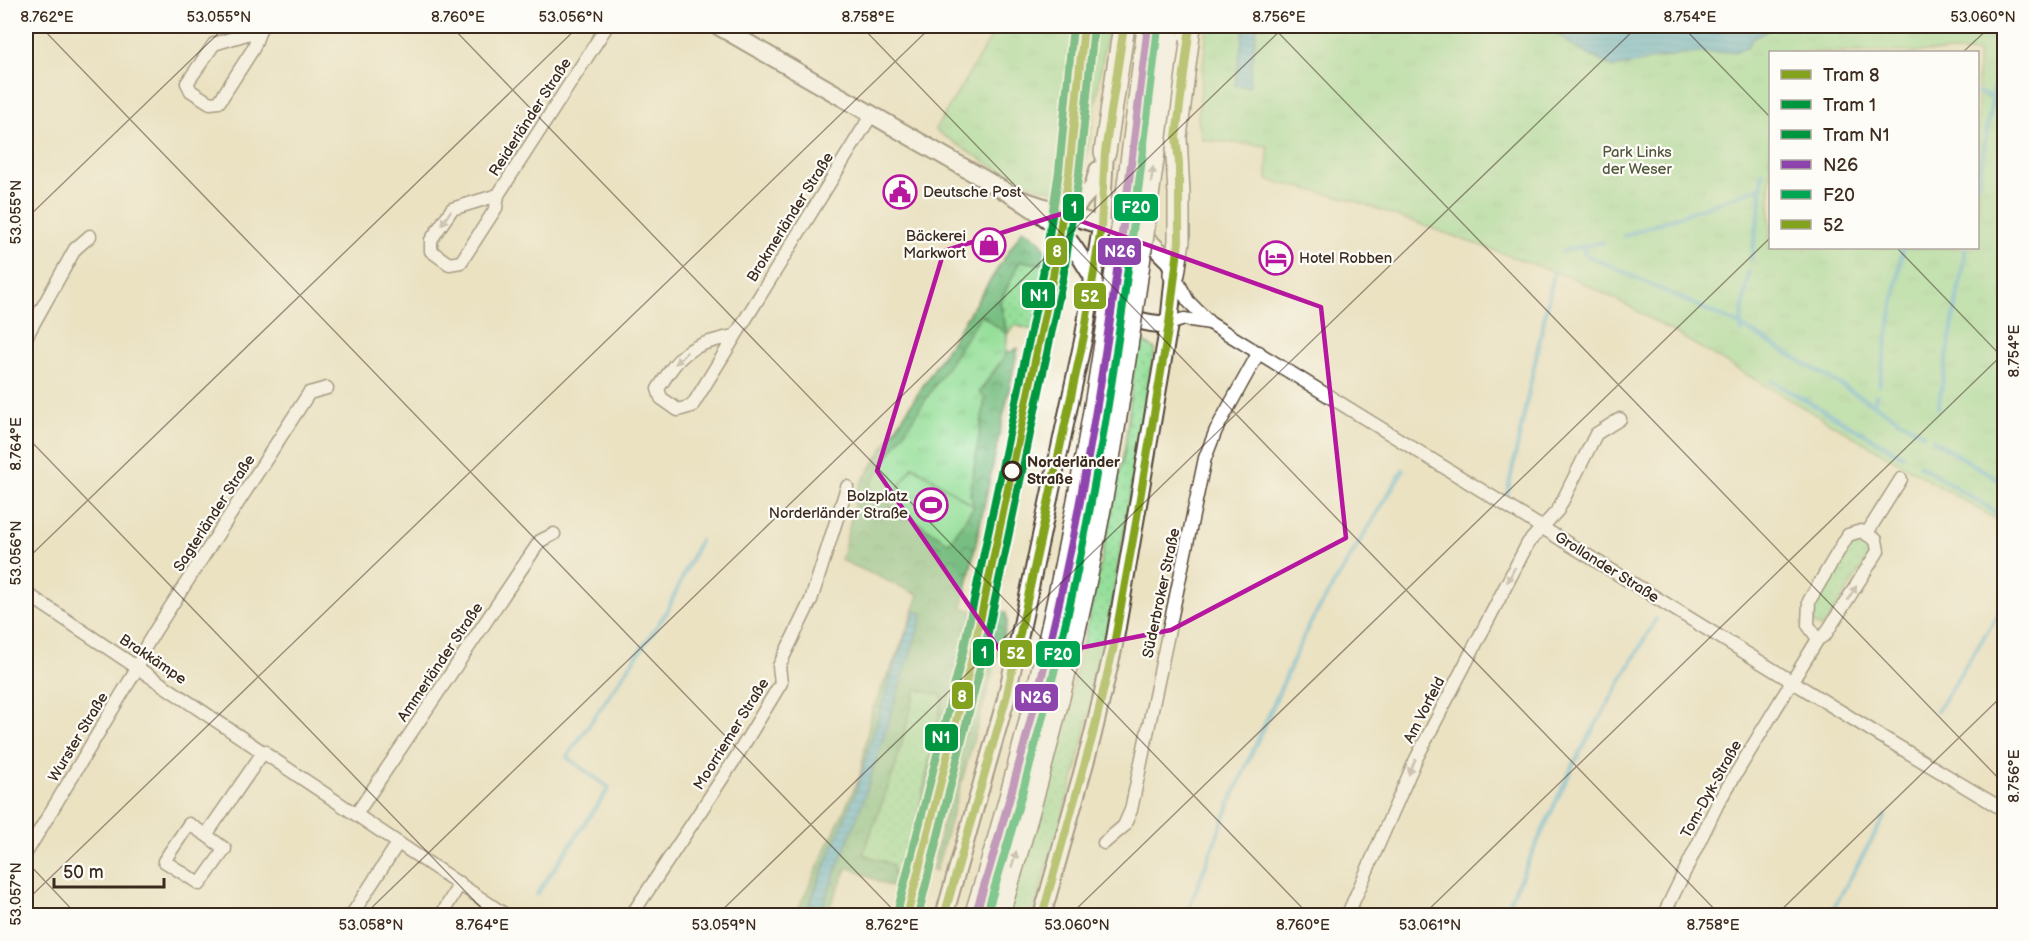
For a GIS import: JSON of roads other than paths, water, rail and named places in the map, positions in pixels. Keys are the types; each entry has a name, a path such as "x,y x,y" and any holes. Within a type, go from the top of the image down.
{"highway":[{"path":"1105,152 1124,26"},
{"path":"1174,274 1179,242 1176,137 1190,26"},
{"path":"975,915 1033,713 1071,545 1086,465 1126,204 1147,30"},
{"path":"998,915 1052,724 1090,559 1107,471 1142,246 1170,32"}],"street":[{"name":"Reiderländer Straße","path":"498,195 452,209 431,240 431,251 449,264 460,262 496,208 498,195 607,26"},
{"path":"718,26 1017,198 1061,231 1092,278"},
{"path":"261,28 253,49 219,102 210,103 191,91 187,83 214,44 261,28"},
{"name":"Brokmerländer Straße","path":"733,336 690,349 678,359 658,389 661,398 678,410 692,406 733,336 872,114"},
{"path":"1068,215 1094,187 1105,152"},
{"path":"944,915 1006,699 1084,336 1101,227 1105,152"},
{"path":"1017,198 1101,227"},
{"name":"Grollander Straße","path":"1101,227 1150,243 1170,262 1188,301 1210,323 2004,810"},
{"path":"26,337 75,249 90,236"},
{"path":"1042,915 1089,749 1113,650 1169,324 1174,274"},
{"name":"Grollander Straße","path":"1092,278 1102,294 1125,316 1143,322 1169,324 1184,319 1210,323"},
{"name":"Süderbroker Straße","path":"1104,843 1124,826 1131,810 1205,458 1216,430 1259,352"},
{"name":"Sagterländer Straße","path":"138,667 143,651 155,631 309,393 327,388"},
{"name":"Am Vorfeld","path":"1347,915 1416,759 1528,543 1558,510 1596,434 1620,419"},
{"path":"1818,639 1808,625 1809,601 1848,535 1861,531 1866,533 1901,479"},
{"name":"Moorriemer Straße","path":"631,915 735,759 781,683 779,666 811,600 847,487"},
{"name":"Tom-Dyk-Straße","path":"1663,915 1718,803 1791,681 1818,639 1825,635 1878,551 1876,540 1866,533"},
{"name":"Ammerländer Straße","path":"357,813 540,541 554,534"},
{"name":"Brakkämpe","path":"26,593 507,915"},
{"name":"Wurster Straße","path":"26,854 138,667"},
{"path":"206,835 264,751"},
{"path":"189,824 206,835 225,849 200,884 164,861 189,824"},
{"path":"351,915 398,843"},
{"path":"441,915 460,883"},
{"path":"2002,915 2004,910"}],"water":[{"path":"1244,26 1257,26 1249,87 1235,85"},
{"path":"1547,26 1776,26 1752,39 1747,48 1734,52 1681,54 1614,68 1577,49"},
{"path":"915,611 923,615 862,804 819,915 805,915 856,791 893,669"}],"waterway":[{"path":"1979,178 2004,30"},
{"path":"1979,93 1993,97"},
{"path":"1751,260 1760,208 1762,173"},
{"path":"1624,236 1761,187"},
{"path":"1562,252 1603,242"},
{"path":"1583,248 1586,255 1740,325 1923,434"},
{"path":"1879,385 1903,249"},
{"path":"1938,408 1966,249"},
{"path":"1507,495 1554,272"},
{"path":"1742,332 1740,325 1749,272"},
{"path":"1772,381 1903,456"},
{"path":"1874,404 1876,395"},
{"path":"1933,440 2004,483"},
{"path":"1919,465 2004,517"},
{"path":"1186,916 1232,798 1308,627 1403,470"},
{"path":"537,894 609,788 567,757 666,613 700,540"},
{"path":"1937,711 2004,605"},
{"path":"1503,916 1574,763 1656,619"},
{"path":"1829,916 1885,816"}],"tram line":[{"name":"N1","path":"897,913 963,652 1043,274 1059,171 1073,26"},
{"name":"8","path":"907,916 973,654 1053,276 1069,172 1084,26"},
{"name":"1","path":"918,916 983,656 1063,278 1079,173 1094,27"}],"place":[{"name":"Deutsche Post","path":"900,192"},
{"name":"Bäckerei Markwort","path":"989,245"},
{"name":"Hotel Robben","path":"1276,258"},
{"name":"Norderländer Straße","path":"1012,471"},
{"name":"Bolzplatz Norderländer Straße","path":"931,505"}],"park label":[{"name":"Park Links der Weser","path":"1637,160"}]}
